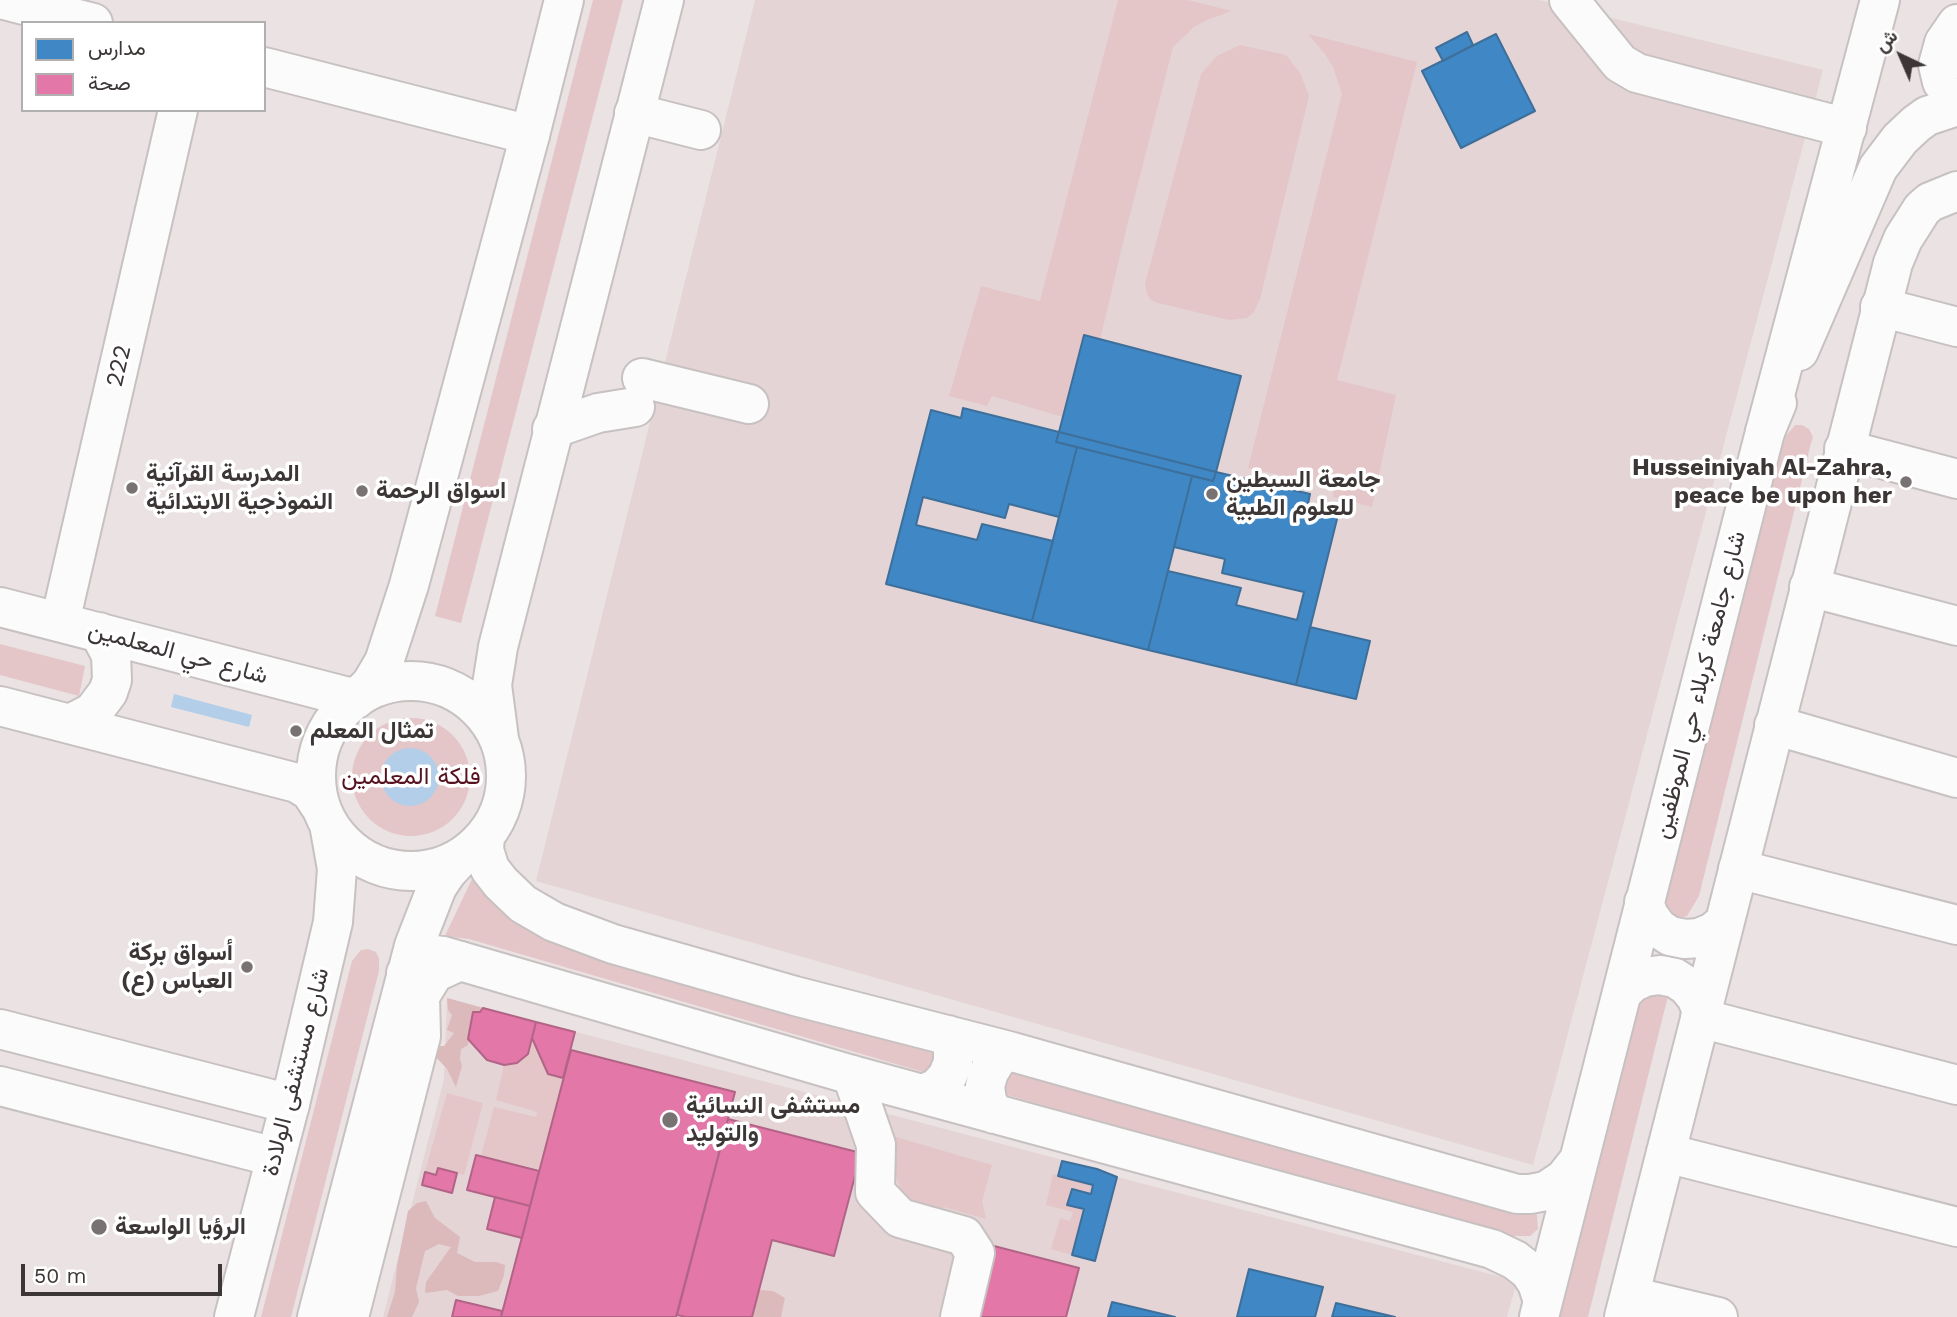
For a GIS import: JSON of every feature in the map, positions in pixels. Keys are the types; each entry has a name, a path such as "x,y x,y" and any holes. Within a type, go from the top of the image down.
{"main road":[{"path":"5,0 85,21"},
{"path":"324,815 316,772 321,747 332,724 381,670 409,586 564,0"},
{"path":"317,1317 406,972 431,899 447,872 473,847 497,817 504,795 505,761 492,696 494,666 552,429 664,0"},
{"path":"1569,0 1620,63 1637,73 1847,128"},
{"path":"1765,432 1880,0"},
{"path":"1957,24 1944,43 1938,65 1942,82 1957,98"},
{"path":"266,68 530,135"},
{"name":"شارع جامعة كربلاء حي الموظفين","path":"1541,1309 1765,432 1878,168 1900,139 1916,124 1927,116 1957,106"},
{"name":"222","path":"60,622 178,112"},
{"path":"634,113 701,130"},
{"path":"1718,1317 1627,1306 1893,263 1912,221 1930,202 1957,191"},
{"path":"1881,307 1957,327"},
{"path":"552,429 598,413 639,392 749,404"},
{"path":"1844,449 1957,480"},
{"path":"1809,587 1957,626"},
{"name":"شارع حي المعلمين","path":"0,607 356,699"},
{"path":"70,724 93,712 108,692 112,680 111,655 99,632"},
{"path":"356,699 377,688 399,682 414,681 444,687 471,702 482,713 499,739"},
{"path":"0,706 297,783 310,791 337,836 353,852 387,869 417,872 447,864 473,847 484,850 486,860 497,878 523,904 554,922 613,944 795,996 1009,1051 1517,1194 1546,1191 1564,1179 1579,1160"},
{"path":"1774,725 1957,778"},
{"name":"شارع مستشفى الولادة","path":"234,1317 290,1104 335,911 337,869 324,815"},
{"path":"1738,869 1957,925"},
{"path":"1644,902 1649,916 1658,928 1670,936 1699,938 1724,923"},
{"path":"406,972 429,956 439,955 852,1075 1492,1249 1515,1260 1529,1271 1537,1283 1541,1309"},
{"path":"349,1317 421,1036 421,996 434,973 460,961"},
{"path":"1622,993 1632,983 1645,977 1660,975 1675,978 1692,991 1701,1014"},
{"path":"1701,1014 1957,1085"},
{"path":"0,1029 290,1104"},
{"path":"923,1094 937,1088 947,1077 953,1063 953,1048 948,1035"},
{"path":"994,1114 987,1101 987,1079 997,1059 1009,1051"},
{"path":"852,1075 876,1145 875,1192 900,1218 964,1236 975,1253 960,1317"},
{"path":"198,1137 211,1136 223,1128 229,1116 229,1102 222,1090 212,1084"},
{"path":"0,1086 275,1157"},
{"path":"1666,1153 1957,1227"}],"shaded area":[{"path":"755,0 1539,0 1823,70 1533,1165 536,881"},
{"name":"مستشفى النسائية والتوليد","path":"447,998 1517,1281 1507,1317 383,1317 444,1079"},
{"path":"447,998 483,1008 480,1012 473,1012 468,1045 461,1049 462,1066 456,1087 447,1069 434,1055 439,1046 444,1046 454,1033 447,1030 452,1015 448,1010"},
{"path":"426,1201 435,1218 460,1237 457,1253 475,1262 505,1265 504,1275 498,1291 479,1296 458,1296 447,1290 425,1293 426,1282 451,1247 439,1244 425,1251 416,1288 419,1302 412,1317 387,1317 395,1292 397,1266 408,1211 417,1203"},
{"path":"759,1290 773,1291 785,1298 781,1317 752,1317"}],"green space":[{"path":"593,0 623,0 461,623 435,616"},
{"path":"1118,0 1188,0 1232,11 1194,27 1173,47 1100,340 1084,336 1063,417 992,396 987,406 949,396 981,286 1040,301"},
{"path":"1308,34 1417,62 1337,380 1396,395 1372,507 1333,497 1334,487 1248,468 1342,94 1333,67"},
{"path":"1240,45 1286,55 1300,73 1309,96 1260,299 1254,312 1247,318 1229,320 1151,300 1145,284 1201,74 1217,56"},
{"path":"1795,425 1809,429 1813,437 1699,896 1687,916 1678,919 1666,910 1666,901 1785,437"},
{"path":"0,644 85,666 79,696 0,675"},
{"name":"فلكة المعلمين","path":"411,718 434,722 453,735 466,754 470,777 466,800 453,819 434,832 411,836 388,832 369,819 356,800 352,777 356,754 369,735 388,722"},
{"path":"472,879 491,898 942,1048 930,1074 469,939 451,937 443,940"},
{"path":"361,950 376,952 379,958 379,971 291,1317 261,1317 352,961"},
{"path":"1643,985 1669,992 1588,1317 1558,1317"},
{"path":"532,1038 548,1074 563,1078 539,1171 481,1156 494,1107 536,1117 537,1112 496,1100 504,1065 517,1063 528,1054"},
{"path":"1007,1068 1528,1210 1537,1215 1538,1229 1530,1236 1508,1236 1007,1095 1001,1092"},
{"path":"447,1093 483,1103 464,1175 438,1168 436,1175 425,1172"},
{"path":"882,1133 992,1165 982,1201 986,1219 944,1207 941,1215 905,1203"},
{"path":"1053,1174 1093,1185 1091,1194 1072,1190 1068,1205 1084,1209 1072,1255 1051,1249 1060,1218 1070,1221 1073,1212 1046,1205"}],"water":[{"path":"174,694 252,715 249,727 171,707"},
{"path":"404,748 416,748 431,756 439,771 439,783 431,798 416,806 404,806 389,798 381,783 381,771 389,756"}],"building: مدارس":[{"path":"1467,32 1473,45 1443,61 1436,48"},
{"path":"1496,34 1535,111 1461,148 1422,71"},
{"path":"1084,335 1241,376 1216,472 1059,432"},
{"path":"963,408 1059,432 1056,442 1077,447 1059,517 1009,504 1005,518 923,497 916,525 977,540 982,524 1053,541 1032,621 886,584 931,410 961,418"},
{"path":"1059,432 1216,472 1213,481 1056,442"},
{"path":"1077,447 1192,476 1148,650 1032,621"},
{"path":"1216,472 1310,494 1308,504 1339,511 1296,685 1148,650 1168,571 1241,588 1236,605 1297,620 1304,592 1222,573 1225,559 1174,547 1192,476 1213,481"},
{"path":"1310,627 1370,641 1356,699 1296,685"},
{"path":"1062,1161 1117,1177 1095,1261 1072,1255 1084,1209 1067,1205 1072,1189 1091,1194 1093,1185 1058,1176"},
{"path":"1249,1269 1323,1287 1315,1317 1237,1317"},
{"path":"1112,1302 1175,1317 1108,1317"},
{"path":"1336,1303 1395,1317 1332,1317"}],"building: صحة":[{"path":"483,1008 536,1022 528,1054 517,1063 504,1065 487,1060 468,1039 473,1012 480,1012"},
{"path":"536,1022 575,1032 563,1078 548,1074 532,1038"},
{"path":"571,1050 735,1092 676,1317 501,1317"},
{"path":"728,1119 861,1153 834,1256 772,1240 752,1317 677,1315"},
{"path":"476,1155 539,1171 530,1206 467,1190"},
{"path":"438,1168 457,1173 452,1193 422,1185 425,1172 436,1175"},
{"path":"495,1197 530,1206 522,1238 487,1229"},
{"path":"994,1246 1079,1268 1066,1317 975,1317"},
{"path":"456,1300 502,1311 501,1317 452,1317"}],"place":[{"name":"Husseiniyah Al-Zahra, peace be upon her","path":"1906,482"},
{"name":"المدرسة القرآنية النموذجية الابتدائية","path":"132,488"},
{"name":"اسواق الرحمة","path":"362,491"},
{"name":"جامعة السبطين للعلوم الطبية","path":"1212,494"},
{"name":"تمثال المعلم","path":"296,731"},
{"name":"أسواق بركة العباس (ع)","path":"247,967"},
{"name":"مستشفى النسائية والتوليد","path":"670,1120"},
{"name":"الرؤيا الواسعة","path":"99,1227"}]}
